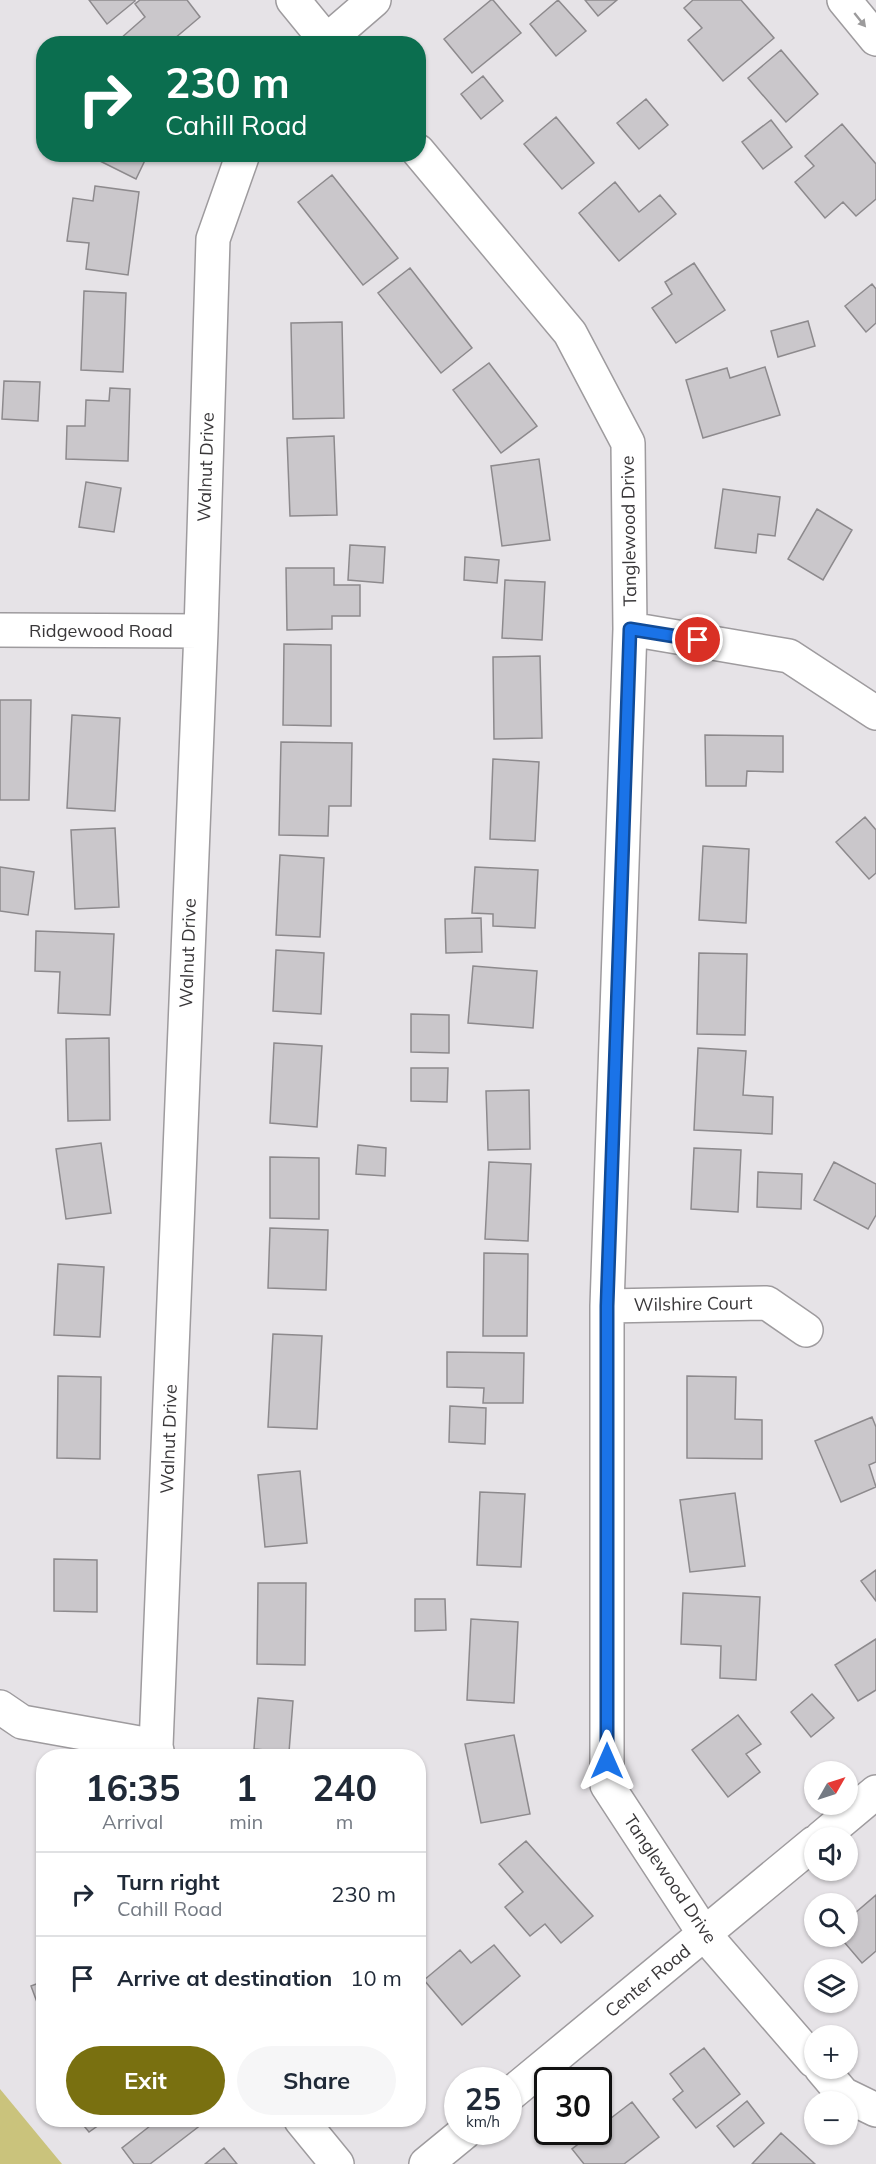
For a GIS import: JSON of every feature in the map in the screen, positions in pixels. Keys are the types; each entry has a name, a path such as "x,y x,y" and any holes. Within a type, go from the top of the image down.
{"street":[{"path":"293,0 321,36"},
{"path":"333,36 374,0"},
{"path":"844,0 876,39"},
{"name":"Tanglewood Drive","path":"426,161 570,333 628,443 630,629 607,1306 607,1785 705,1935 804,2049"},
{"name":"Walnut Drive","path":"157,1749 201,631 213,239 240,162"},
{"path":"630,629 789,656 876,713"},
{"name":"Ridgewood Road","path":"0,630 201,631"},
{"name":"Wilshire Court","path":"607,1306 767,1303 806,1330"},
{"path":"0,1707 22,1722 148,1749"},
{"path":"834,1827 876,1792"},
{"name":"Center Road","path":"522,2085 804,1851"},
{"path":"830,2079 843,2094 876,2110"},
{"path":"307,2127 337,2164"},
{"path":"426,2164 449,2145"}],"shaded area":[{"path":"0,2089 62,2164 0,2164"}],"building":[{"path":"89,0 135,0 135,1 107,24"},
{"path":"140,0 187,0 200,17 177,36 123,36 145,17 135,4"},
{"path":"491,0 521,33 472,73 444,39"},
{"path":"558,0 586,31 556,56 530,24"},
{"path":"585,0 617,0 598,16"},
{"path":"693,0 741,0 774,38 723,81 688,40 702,28 684,8"},
{"path":"781,50 818,94 786,122 748,78"},
{"path":"483,76 503,101 481,119 461,94"},
{"path":"646,99 668,125 639,149 617,123"},
{"path":"556,117 594,163 562,189 524,144"},
{"path":"771,120 792,147 763,169 742,142"},
{"path":"842,124 876,164 876,199 856,216 843,202 825,218 795,182 814,166 805,156"},
{"path":"102,162 144,162 136,179"},
{"path":"332,175 398,258 363,285 298,202"},
{"path":"615,182 639,212 660,195 676,214 619,261 579,213"},
{"path":"95,186 139,192 128,275 86,269 89,243 67,241 73,198 93,201"},
{"path":"694,263 725,310 676,343 652,308 672,294 665,282"},
{"path":"410,268 472,348 441,373 378,293"},
{"path":"872,284 876,289 876,323 866,332 845,306"},
{"path":"84,291 126,293 123,372 81,370"},
{"path":"808,321 815,346 778,357 771,331"},
{"path":"342,322 344,418 293,419 291,323"},
{"path":"489,363 537,426 501,453 453,390"},
{"path":"765,367 780,415 703,438 686,380 727,368 730,378"},
{"path":"4,381 40,382 38,421 2,419"},
{"path":"110,388 130,389 128,461 66,459 67,426 85,426 86,400 109,401"},
{"path":"334,436 337,515 290,516 287,438"},
{"path":"539,459 550,540 502,546 491,466"},
{"path":"86,482 121,488 114,532 79,527"},
{"path":"723,489 780,497 775,536 758,534 756,553 715,548"},
{"path":"817,509 852,530 823,580 788,559"},
{"path":"350,545 385,547 383,583 348,580"},
{"path":"465,557 499,560 497,583 464,580"},
{"path":"286,568 334,568 334,585 360,585 360,616 332,616 332,629 287,630"},
{"path":"505,580 545,582 542,640 502,638"},
{"path":"284,644 331,645 331,726 283,725"},
{"path":"540,656 542,738 494,739 493,657"},
{"path":"0,700 31,700 29,800 0,800"},
{"path":"72,715 120,718 115,811 67,808"},
{"path":"705,735 783,736 783,772 747,771 746,786 706,786"},
{"path":"281,742 352,743 351,806 329,806 328,836 279,835"},
{"path":"493,759 539,762 535,841 490,839"},
{"path":"865,817 876,830 876,873 869,879 836,842"},
{"path":"115,828 119,907 75,909 71,830"},
{"path":"703,846 749,849 746,923 699,920"},
{"path":"280,855 324,858 320,937 276,935"},
{"path":"0,867 34,872 28,915 0,911"},
{"path":"475,867 538,870 535,928 493,926 493,914 472,913"},
{"path":"481,918 482,952 446,953 445,919"},
{"path":"36,931 114,934 110,1015 58,1013 60,972 35,971"},
{"path":"276,950 324,953 321,1014 273,1011"},
{"path":"699,953 747,954 745,1035 697,1034"},
{"path":"473,966 537,971 533,1028 468,1023"},
{"path":"411,1014 449,1015 449,1053 411,1052"},
{"path":"109,1038 110,1120 68,1121 66,1039"},
{"path":"274,1043 322,1046 317,1127 270,1123"},
{"path":"698,1048 746,1051 743,1095 773,1097 772,1134 694,1130"},
{"path":"411,1068 448,1068 447,1102 411,1101"},
{"path":"529,1090 530,1149 488,1150 486,1091"},
{"path":"101,1143 111,1213 66,1219 56,1149"},
{"path":"358,1145 386,1148 385,1176 356,1174"},
{"path":"694,1148 741,1150 738,1212 691,1209"},
{"path":"270,1157 319,1158 319,1219 270,1218"},
{"path":"489,1162 531,1164 528,1241 485,1239"},
{"path":"834,1162 876,1184 876,1215 868,1229 814,1200"},
{"path":"758,1172 802,1174 801,1209 757,1207"},
{"path":"270,1228 328,1230 326,1290 268,1288"},
{"path":"484,1253 528,1254 527,1336 483,1336"},
{"path":"58,1264 104,1267 100,1337 54,1335"},
{"path":"273,1334 322,1336 317,1429 268,1427"},
{"path":"447,1352 524,1353 523,1403 483,1403 484,1388 447,1387"},
{"path":"58,1376 101,1377 100,1459 57,1458"},
{"path":"687,1376 736,1377 735,1419 762,1420 762,1459 687,1458"},
{"path":"450,1406 486,1408 485,1444 449,1442"},
{"path":"872,1417 876,1427 876,1462 869,1465 876,1487 841,1502 815,1441"},
{"path":"300,1471 307,1543 265,1547 258,1475"},
{"path":"480,1492 525,1494 521,1567 477,1565"},
{"path":"735,1493 745,1566 690,1572 680,1500"},
{"path":"54,1559 97,1560 97,1612 54,1611"},
{"path":"876,1570 876,1601 861,1581"},
{"path":"258,1583 306,1583 305,1665 257,1664"},
{"path":"683,1593 760,1597 756,1680 720,1678 721,1646 681,1644"},
{"path":"415,1599 445,1599 446,1630 415,1631"},
{"path":"471,1619 518,1622 514,1703 467,1700"},
{"path":"876,1639 876,1690 858,1701 835,1665"},
{"path":"812,1694 834,1718 811,1737 791,1712"},
{"path":"258,1698 293,1701 289,1749 254,1749"},
{"path":"738,1715 761,1744 746,1754 760,1772 728,1797 692,1750"},
{"path":"514,1735 530,1814 481,1823 465,1744"},
{"path":"526,1841 593,1916 561,1943 545,1924 530,1936 505,1907 523,1892 499,1864"},
{"path":"876,1895 876,1951 862,1963 848,1947 858,1947 858,1910"},
{"path":"494,1945 520,1976 462,2025 426,1982 426,1978 460,1950 471,1963"},
{"path":"36,1984 36,1999 31,1986"},
{"path":"704,2048 740,2094 696,2128 673,2099 683,2091 670,2074"},
{"path":"747,2101 764,2123 734,2147 717,2126"},
{"path":"632,2102 659,2137 624,2164 584,2164 572,2149 577,2145 612,2145 612,2117"},
{"path":"85,2127 96,2127 89,2132"},
{"path":"149,2127 198,2127 150,2164 134,2164 122,2148"},
{"path":"781,2133 815,2164 752,2164"},
{"path":"224,2148 237,2164 205,2164"}],"route":[{"path":"607,1761 607,1306 630,629 698,640"}]}
